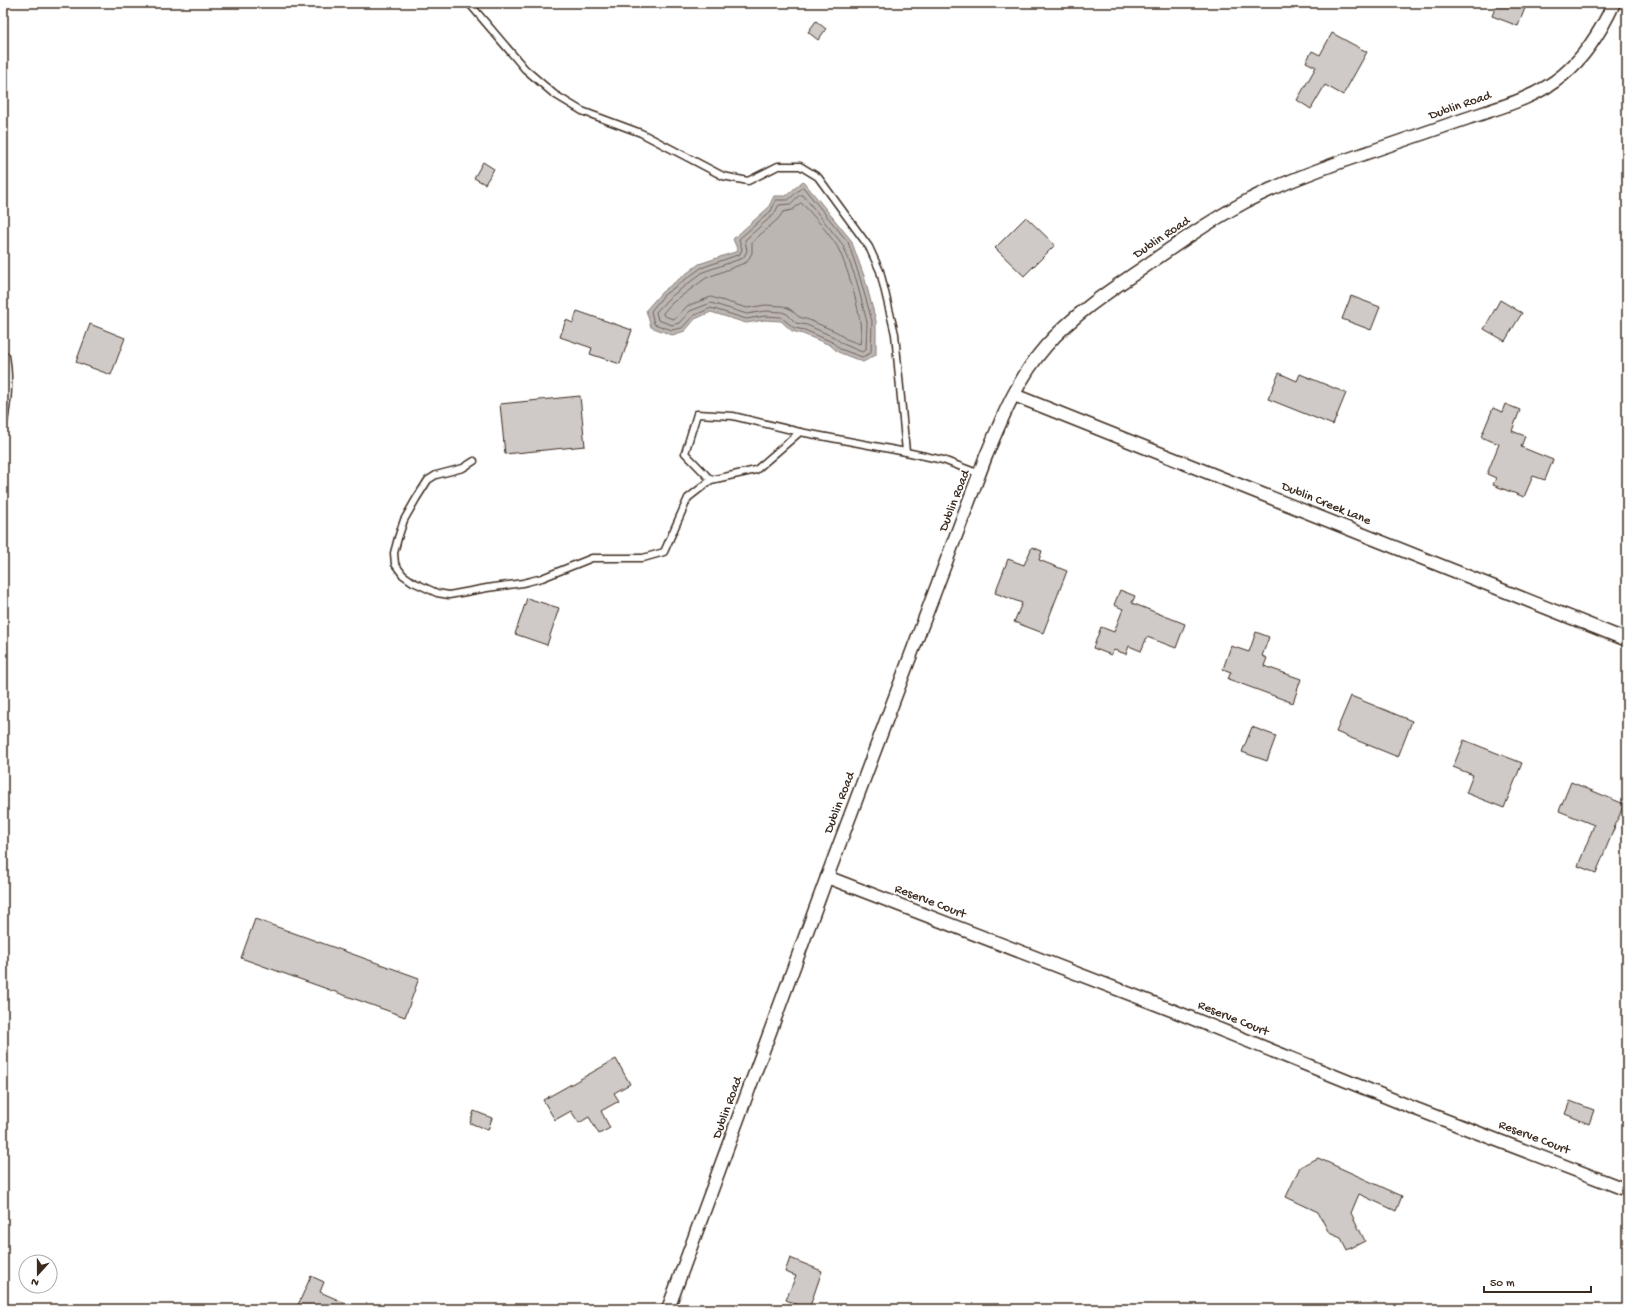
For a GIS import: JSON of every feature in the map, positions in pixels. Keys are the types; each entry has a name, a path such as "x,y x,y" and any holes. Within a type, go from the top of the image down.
{"street":[{"name":"Dublin Road","path":"668,1309 827,877 997,429 1023,378 1045,347 1072,319 1105,294 1186,238 1240,205 1277,186 1346,160 1507,105 1542,90 1564,74 1583,54 1601,28 1614,3"},
{"name":"Dublin Creek Lane","path":"1014,395 1627,640"},
{"name":"Reserve Court","path":"827,877 1174,1011 1416,1109 1627,1190"}],"lane":[{"path":"469,3 525,69 554,94 582,111 641,133 723,176 748,181 778,166 800,166 818,177 869,247 880,271 895,334 906,452"},
{"path":"3,355 6,356 9,379 8,403 3,427"},
{"path":"711,480 684,453 697,414 733,416 800,432 906,452 943,460 980,474"},
{"path":"474,461 463,468 436,475 428,480 416,499 398,538 394,553 395,564 403,576 437,592 449,595 487,588 523,584 592,558 643,558 664,552 688,498 711,480 756,470 800,432"}],"water":[{"path":"803,181 851,240 864,276 876,321 876,355 863,362 838,352 830,345 792,331 781,321 765,320 746,323 711,312 695,319 685,331 672,335 651,327 646,310 662,292 699,264 738,251 733,239 768,208 774,196 786,196"}],"building":[{"path":"1497,3 1527,3 1518,26 1492,16"},
{"path":"816,21 826,29 818,40 808,32"},
{"path":"1332,33 1367,52 1343,95 1325,85 1311,109 1297,100 1316,67 1306,62 1312,51 1320,55"},
{"path":"483,162 494,169 485,184 474,178"},
{"path":"1026,217 1055,245 1024,276 995,248"},
{"path":"1351,296 1380,307 1371,330 1342,319"},
{"path":"1500,300 1522,313 1505,341 1484,329"},
{"path":"577,311 632,330 620,364 590,354 592,348 560,337 566,320 573,323"},
{"path":"90,324 125,338 111,375 76,362"},
{"path":"1279,373 1297,381 1300,374 1346,393 1333,425 1268,399"},
{"path":"580,396 585,446 505,454 500,404"},
{"path":"1505,404 1520,410 1512,431 1525,436 1521,447 1553,460 1545,480 1533,476 1524,497 1493,485 1496,478 1487,474 1499,444 1481,437 1493,408 1502,412"},
{"path":"1032,547 1042,551 1039,560 1067,571 1043,633 1014,622 1022,603 995,593 1008,559 1024,565"},
{"path":"1120,590 1135,596 1132,603 1185,624 1176,648 1147,637 1141,651 1129,646 1126,654 1114,650 1111,655 1093,648 1101,627 1114,632 1123,609 1114,605"},
{"path":"527,598 559,608 547,645 515,634"},
{"path":"1256,632 1269,637 1262,656 1267,658 1264,666 1301,679 1293,703 1228,679 1231,672 1223,669 1231,646 1249,652"},
{"path":"1351,696 1412,721 1398,757 1336,732"},
{"path":"1252,727 1276,736 1267,761 1242,752"},
{"path":"1464,740 1522,763 1504,808 1466,793 1473,775 1453,767"},
{"path":"1571,782 1624,804 1596,873 1578,866 1594,825 1559,811"},
{"path":"255,919 419,978 405,1017 241,958"},
{"path":"616,1059 630,1084 614,1093 619,1101 601,1111 610,1128 599,1134 589,1117 579,1123 571,1111 555,1120 543,1100"},
{"path":"1570,1101 1594,1110 1589,1124 1565,1114"},
{"path":"474,1111 492,1118 488,1130 470,1123"},
{"path":"1318,1158 1402,1196 1396,1211 1359,1194 1351,1213 1365,1241 1347,1250 1341,1238 1329,1233 1318,1212 1286,1197 1300,1167"},
{"path":"790,1258 822,1271 809,1309 786,1300 796,1276 785,1272"},
{"path":"311,1276 324,1282 320,1292 359,1309 299,1309 300,1305 298,1305"}]}
